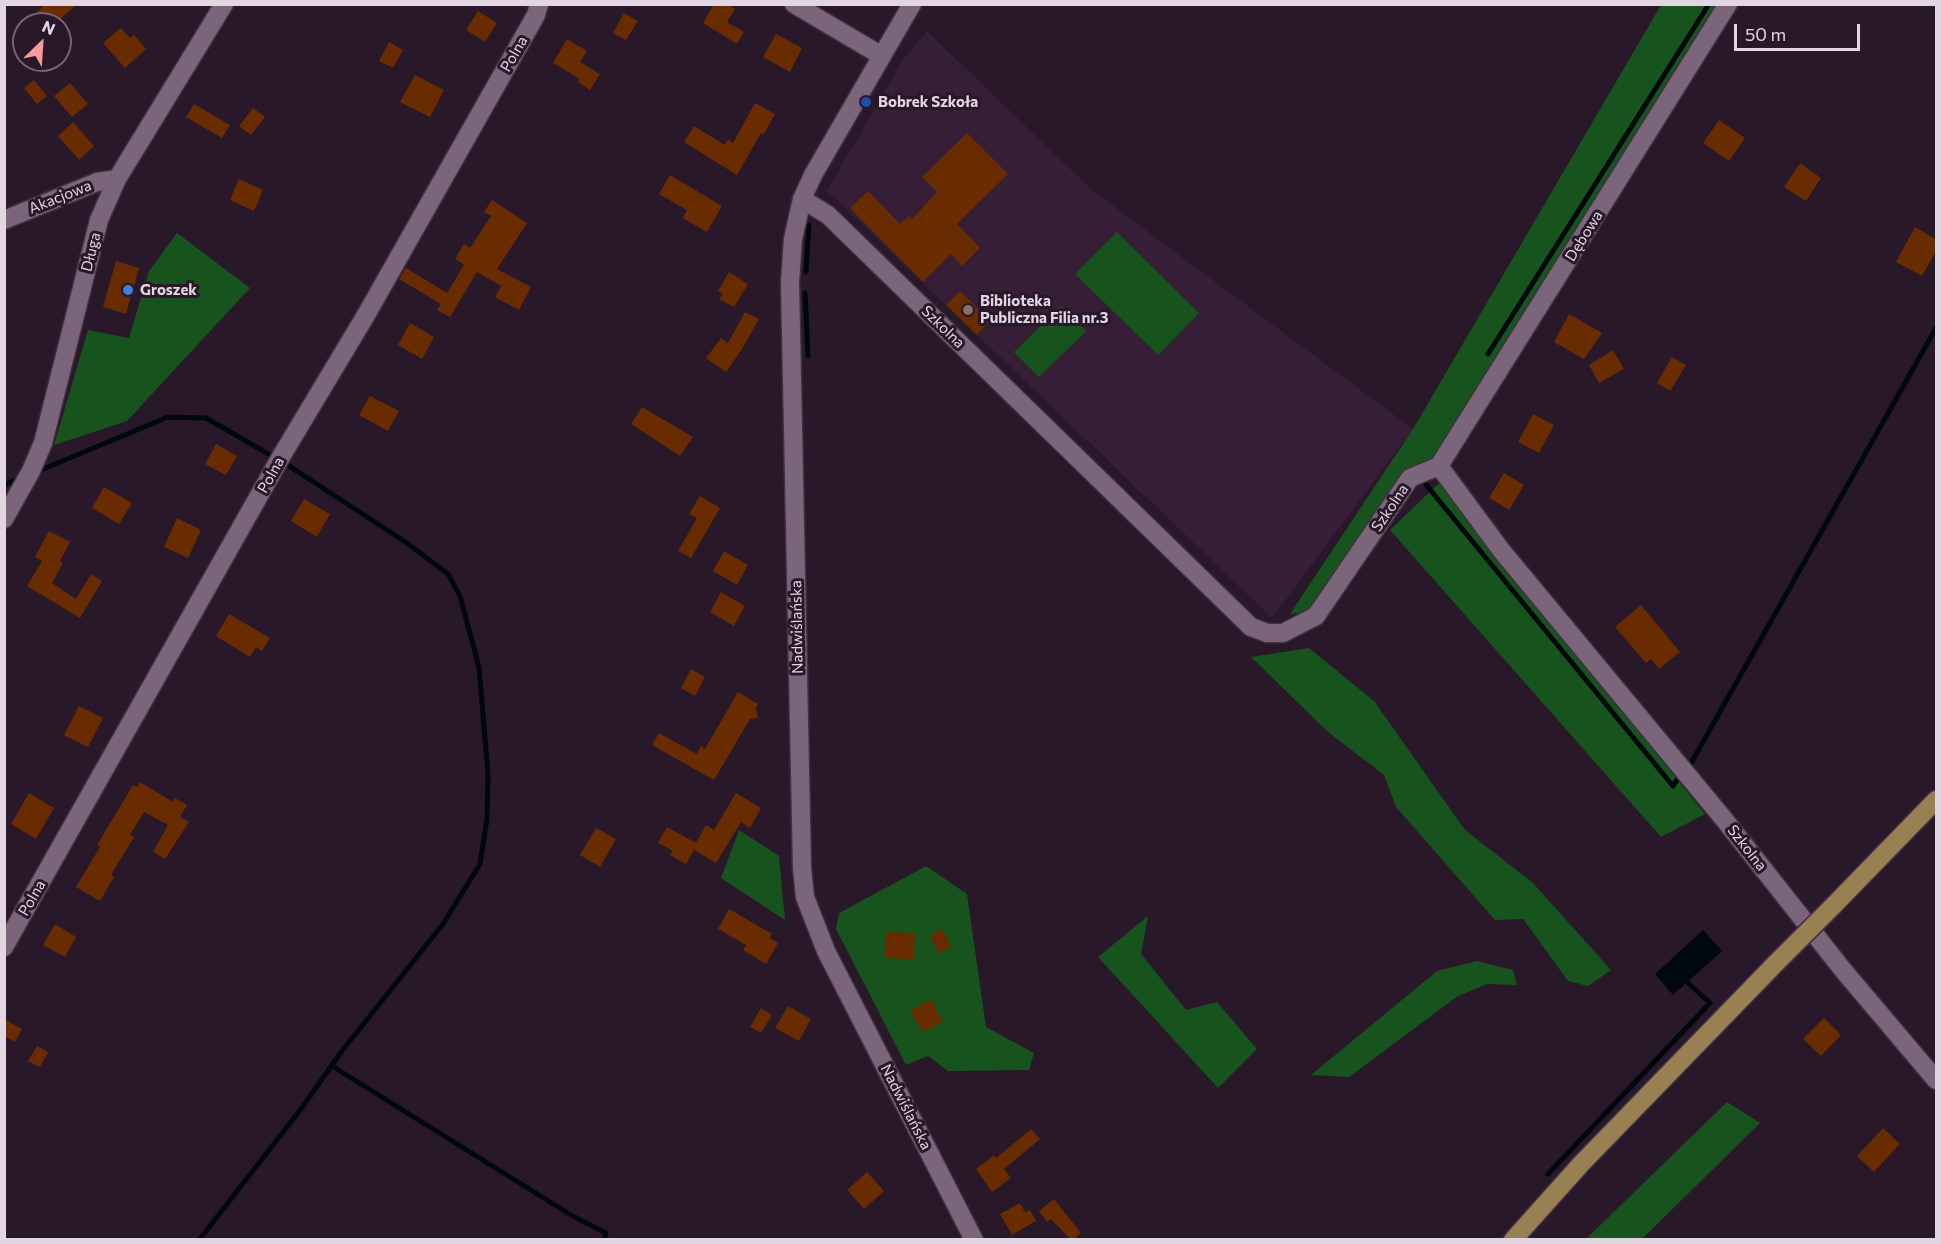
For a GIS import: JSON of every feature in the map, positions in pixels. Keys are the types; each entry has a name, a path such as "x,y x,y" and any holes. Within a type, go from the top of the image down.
{"main road":[{"path":"1513,1239 1581,1164 1936,800"}],"street":[{"name":"Długa","path":"4,519 43,443 99,220 117,179 224,4"},
{"name":"Polna","path":"4,947 279,461 366,315 536,15 539,4"},
{"path":"794,4 882,56"},
{"name":"Nadwiślańska","path":"912,4 802,199 793,239 790,282 801,833 806,897 826,951 974,1239"},
{"name":"Dębowa","path":"1439,466 1728,4"},
{"name":"Akacjowa","path":"4,220 98,182 117,179"},
{"name":"Szkolna","path":"802,199 828,215 1251,627 1267,633 1283,633 1316,616 1410,478 1439,466 1501,550 1723,818 1843,970 1936,1080"}],"shaded area":[{"path":"927,31 1092,190 1413,429 1272,618 827,191 902,61"},
{"path":"1703,930 1722,951 1673,995 1655,974"}],"green space":[{"path":"1661,5 1719,5 1437,459 1311,612 1290,614 1413,429"},
{"path":"1117,232 1199,313 1158,355 1075,274"},
{"path":"177,233 250,288 127,421 54,445 88,330 129,338 149,271"},
{"path":"1061,306 1086,331 1039,377 1014,352"},
{"path":"1442,480 1496,554 1705,814 1661,837 1390,530"},
{"path":"1309,648 1374,701 1465,830 1533,883 1611,970 1588,986 1568,981 1523,919 1495,920 1396,807 1384,775 1328,732 1251,657"},
{"path":"739,830 779,856 785,920 721,878"},
{"path":"926,866 967,894 986,1027 1034,1053 1029,1070 948,1071 928,1056 906,1065 836,929 839,913"},
{"path":"1148,916 1141,954 1186,1010 1217,1002 1257,1049 1218,1088 1098,957"},
{"path":"1477,961 1513,970 1517,985 1487,984 1458,996 1349,1077 1311,1075 1437,971"},
{"path":"1727,1102 1760,1123 1642,1239 1586,1239"}],"building":[{"path":"45,4 77,4 68,12 37,12"},
{"path":"714,4 727,4 735,9 727,22 744,32 737,44 703,23"},
{"path":"478,11 497,23 485,42 466,30"},
{"path":"624,13 638,21 626,40 613,33"},
{"path":"121,28 130,38 134,35 146,49 125,68 103,43"},
{"path":"776,34 802,48 790,72 763,57"},
{"path":"567,39 587,51 580,62 600,74 590,90 578,82 580,79 553,63"},
{"path":"389,42 403,50 393,68 379,61"},
{"path":"415,75 444,90 430,117 400,102"},
{"path":"34,80 47,96 37,104 24,88"},
{"path":"70,83 88,104 72,117 54,96"},
{"path":"755,103 775,114 764,134 761,133 737,175 684,142 694,126 725,145 728,139 733,143"},
{"path":"194,104 230,125 222,138 186,117"},
{"path":"253,108 265,117 251,135 239,126"},
{"path":"1719,120 1745,138 1729,161 1703,143"},
{"path":"73,122 94,146 79,160 58,136"},
{"path":"967,133 1008,174 957,224 980,248 962,266 951,254 923,282 850,208 868,191 900,224 909,216 912,219 937,192 922,177"},
{"path":"1800,163 1821,178 1806,201 1784,187"},
{"path":"670,175 722,206 707,232 683,218 687,210 659,194"},
{"path":"239,179 263,190 254,211 230,200"},
{"path":"492,200 527,223 497,269 531,287 519,310 495,297 501,286 477,272 450,317 437,310 441,304 399,279 406,268 447,293 464,265 455,259 464,244 470,248 491,216 484,212"},
{"path":"1915,227 1936,239 1936,251 1922,276 1896,262"},
{"path":"116,261 139,268 126,314 103,307"},
{"path":"729,272 748,284 734,307 719,299 723,294 718,291"},
{"path":"960,291 990,321 977,335 946,305"},
{"path":"745,312 759,319 726,372 706,358 721,338 728,343"},
{"path":"1569,314 1602,333 1584,359 1554,342"},
{"path":"410,323 434,337 422,359 398,345"},
{"path":"1613,350 1624,369 1599,383 1589,365"},
{"path":"1672,357 1686,365 1670,391 1657,383"},
{"path":"370,396 399,411 388,431 359,415"},
{"path":"642,407 693,437 680,456 631,424"},
{"path":"1533,414 1554,425 1539,453 1518,442"},
{"path":"216,444 237,456 226,475 205,464"},
{"path":"1504,473 1524,485 1509,510 1489,498"},
{"path":"104,487 132,503 119,524 92,508"},
{"path":"700,496 720,508 691,558 678,551 697,518 689,514"},
{"path":"304,499 330,514 317,537 291,521"},
{"path":"177,518 201,530 188,558 164,547"},
{"path":"49,531 70,542 60,561 63,563 52,583 76,599 91,574 102,581 80,618 27,586 42,561 35,557"},
{"path":"724,551 748,565 737,585 713,571"},
{"path":"721,592 745,606 734,626 710,612"},
{"path":"1641,605 1680,652 1659,669 1651,659 1646,663 1615,627"},
{"path":"229,614 270,638 262,651 256,647 250,657 216,636"},
{"path":"691,669 705,677 695,696 681,688"},
{"path":"738,692 758,704 756,708 758,718 750,719 714,780 652,745 659,733 697,754 701,746 705,749"},
{"path":"79,706 103,718 88,747 64,735"},
{"path":"140,782 173,802 175,798 187,805 180,817 189,822 165,859 153,852 168,825 144,812 130,835 134,837 111,875 114,877 100,901 76,887 100,847 97,845 133,785 137,787"},
{"path":"29,793 54,808 36,839 11,824"},
{"path":"736,793 761,808 750,828 741,822 716,863 694,850 686,864 670,855 673,851 658,843 667,827 696,843 706,825 714,830"},
{"path":"596,828 616,839 600,867 580,855"},
{"path":"729,909 772,934 769,938 778,943 766,964 743,950 746,945 718,929"},
{"path":"55,924 76,937 65,957 43,945"},
{"path":"942,929 951,947 938,953 930,935"},
{"path":"886,932 915,933 914,959 884,958"},
{"path":"930,999 943,1021 923,1032 910,1011"},
{"path":"788,1006 811,1019 799,1041 775,1028"},
{"path":"761,1008 772,1015 761,1033 750,1027"},
{"path":"1824,1018 1841,1035 1821,1056 1803,1039"},
{"path":"4,1019 22,1029 15,1042 4,1036"},
{"path":"37,1046 48,1052 40,1067 28,1061"},
{"path":"1883,1128 1900,1144 1874,1172 1857,1156"},
{"path":"1031,1129 1040,1139 1004,1169 1011,1178 992,1192 976,1169 994,1155 996,1158"},
{"path":"867,1172 884,1191 864,1209 847,1190"},
{"path":"1054,1199 1081,1233 1074,1239 1070,1239 1051,1219 1047,1222 1039,1211"},
{"path":"1020,1203 1025,1212 1030,1210 1036,1221 1012,1235 1000,1214"}],"waterway":[{"path":"1488,354 1709,4"},
{"path":"806,272 809,225"},
{"path":"805,293 808,356"},
{"path":"1690,765 1936,328"},
{"path":"36,472 168,417 206,418 286,464 407,543 448,574 460,596 479,667 488,774 487,819 480,864 443,924 342,1051 301,1109 199,1240"},
{"path":"4,485 22,477"},
{"path":"1423,481 1673,786 1679,777"},
{"path":"1548,1174 1710,1003 1687,982"},
{"path":"332,1066 571,1215 606,1233 604,1240"}],"place":[{"name":"Bobrek Szkoła","path":"866,102"},
{"name":"Groszek","path":"128,290"},
{"name":"Biblioteka Publiczna Filia nr.3","path":"968,310"}]}
